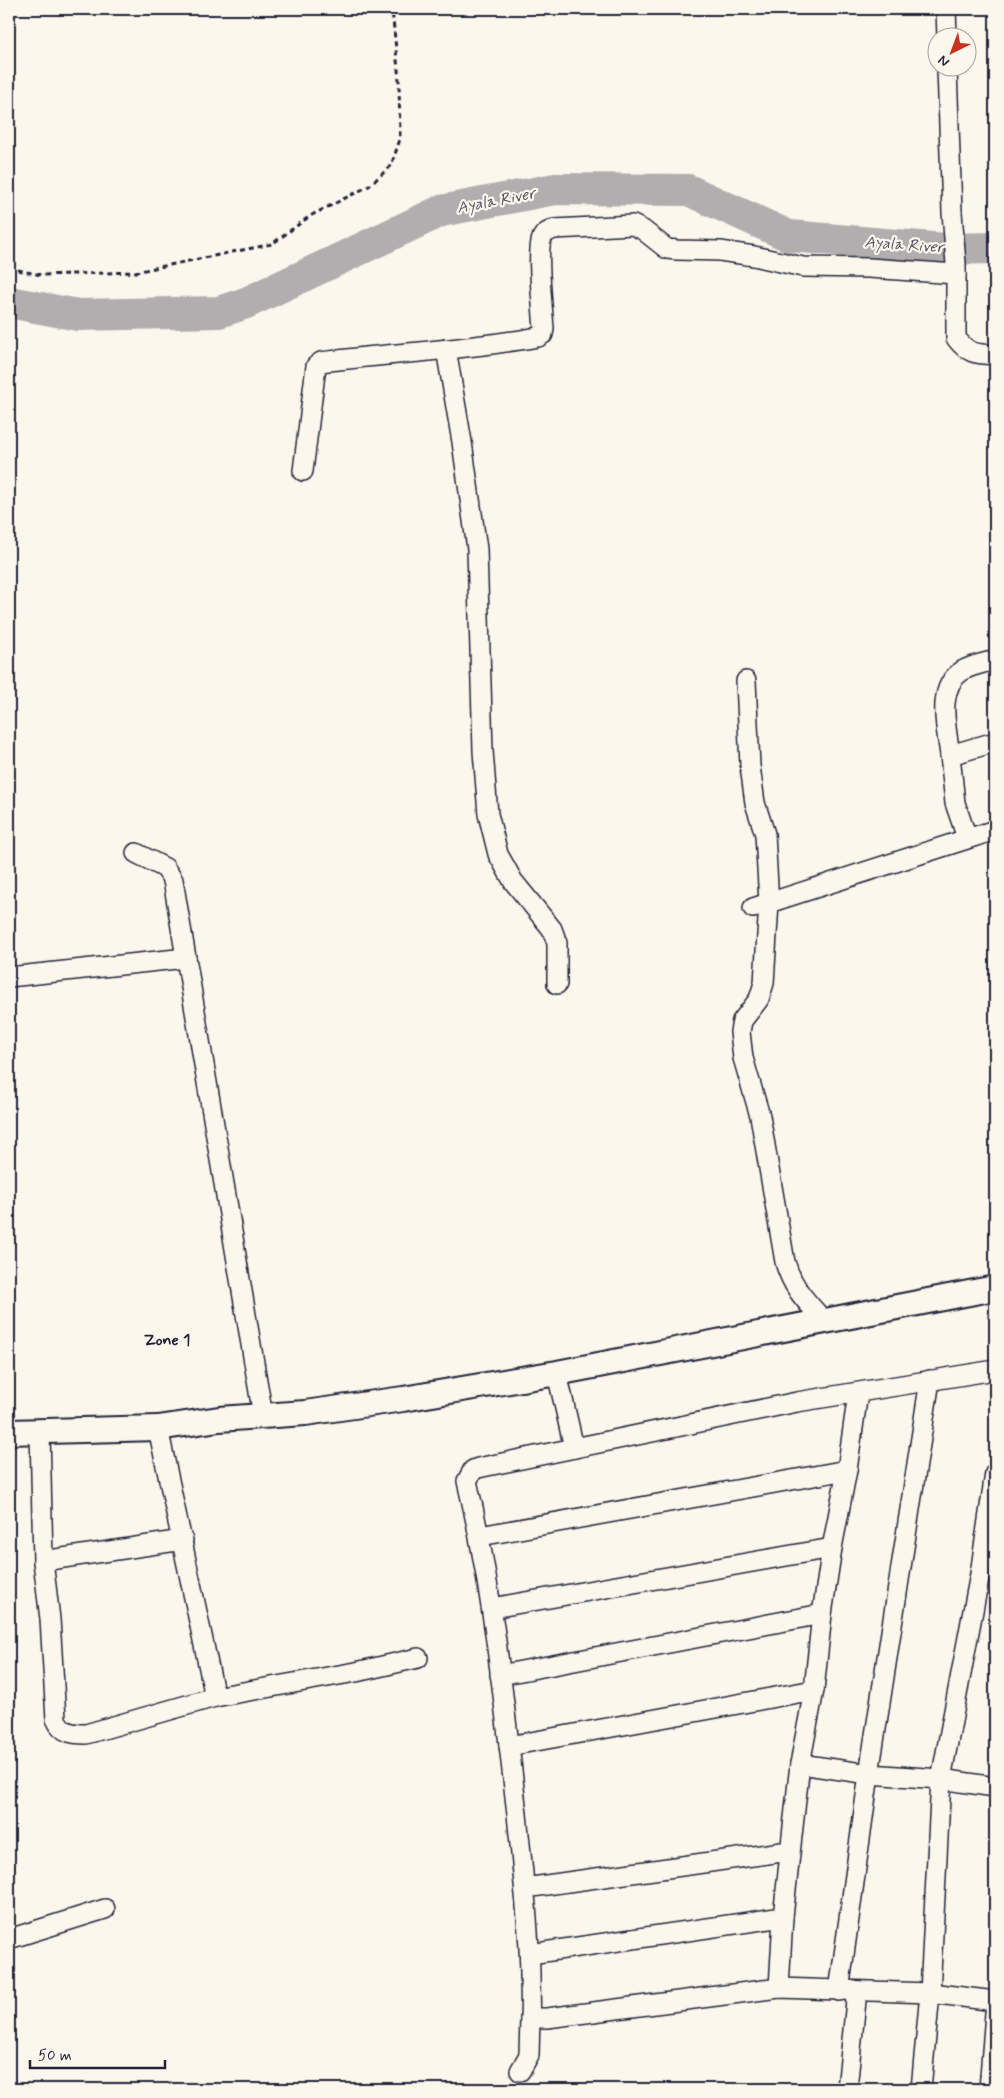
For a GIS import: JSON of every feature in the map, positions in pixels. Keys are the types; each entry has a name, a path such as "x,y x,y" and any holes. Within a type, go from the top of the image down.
{"street":[{"path":"946,9 946,28"},
{"path":"948,78 952,212 956,269 956,338 964,348 974,354 995,355"},
{"path":"303,471 316,366 322,362 497,344 538,337 543,334 541,239 546,232 554,229 633,225 643,230 667,249 720,251 754,256 803,267 956,269"},
{"path":"446,349 462,442 477,549 483,752 488,814 498,854 513,881 552,929 557,943 558,984"},
{"path":"967,838 955,803 944,704 948,688 961,672 995,660"},
{"path":"746,681 750,766 755,803 765,834 761,906 764,983 759,999 742,1021 740,1032 743,1058 760,1116 785,1262 790,1280 799,1294 824,1321"},
{"path":"950,755 995,742"},
{"path":"761,906 995,830"},
{"path":"136,853 165,868 173,880 263,1416"},
{"path":"9,976 186,958"},
{"path":"9,1432 158,1428 219,1419 305,1413 403,1399 557,1373 995,1288"},
{"path":"520,2071 529,2055 530,1954 525,1888 492,1608 480,1536 467,1481 473,1470 798,1402 995,1370"},
{"path":"557,1373 574,1448"},
{"path":"847,2089 848,1991 869,1774 930,1380"},
{"path":"779,1988 789,1851 800,1764 814,1690 822,1614 847,1470 858,1393"},
{"path":"158,1428 215,1697"},
{"path":"40,1432 43,1561 50,1620 56,1719 60,1727 66,1732 86,1734 215,1697 356,1672 418,1658"},
{"path":"480,1536 847,1470"},
{"path":"922,2089 930,1993 941,1779 980,1574 995,1473"},
{"path":"43,1561 183,1540"},
{"path":"492,1608 832,1548"},
{"path":"500,1675 822,1614"},
{"path":"509,1746 814,1690"},
{"path":"800,1764 869,1774 941,1779 995,1787"},
{"path":"525,1888 789,1851"},
{"path":"9,1939 105,1909"},
{"path":"530,1954 783,1917"},
{"path":"530,2018 547,2018 779,1988 930,1993 995,2001"},
{"path":"989,2089 995,2013"}],"path":[{"path":"9,268 41,275 135,272 272,244 310,216 369,186 391,166 400,139 399,80 392,9"}],"waterway":[{"name":"Ayala River","path":"9,302 78,315 219,312 246,303 441,211 555,189 688,190 789,236 945,249 995,248"}],"district":[{"name":"Zone 1","path":"167,1340"}]}
